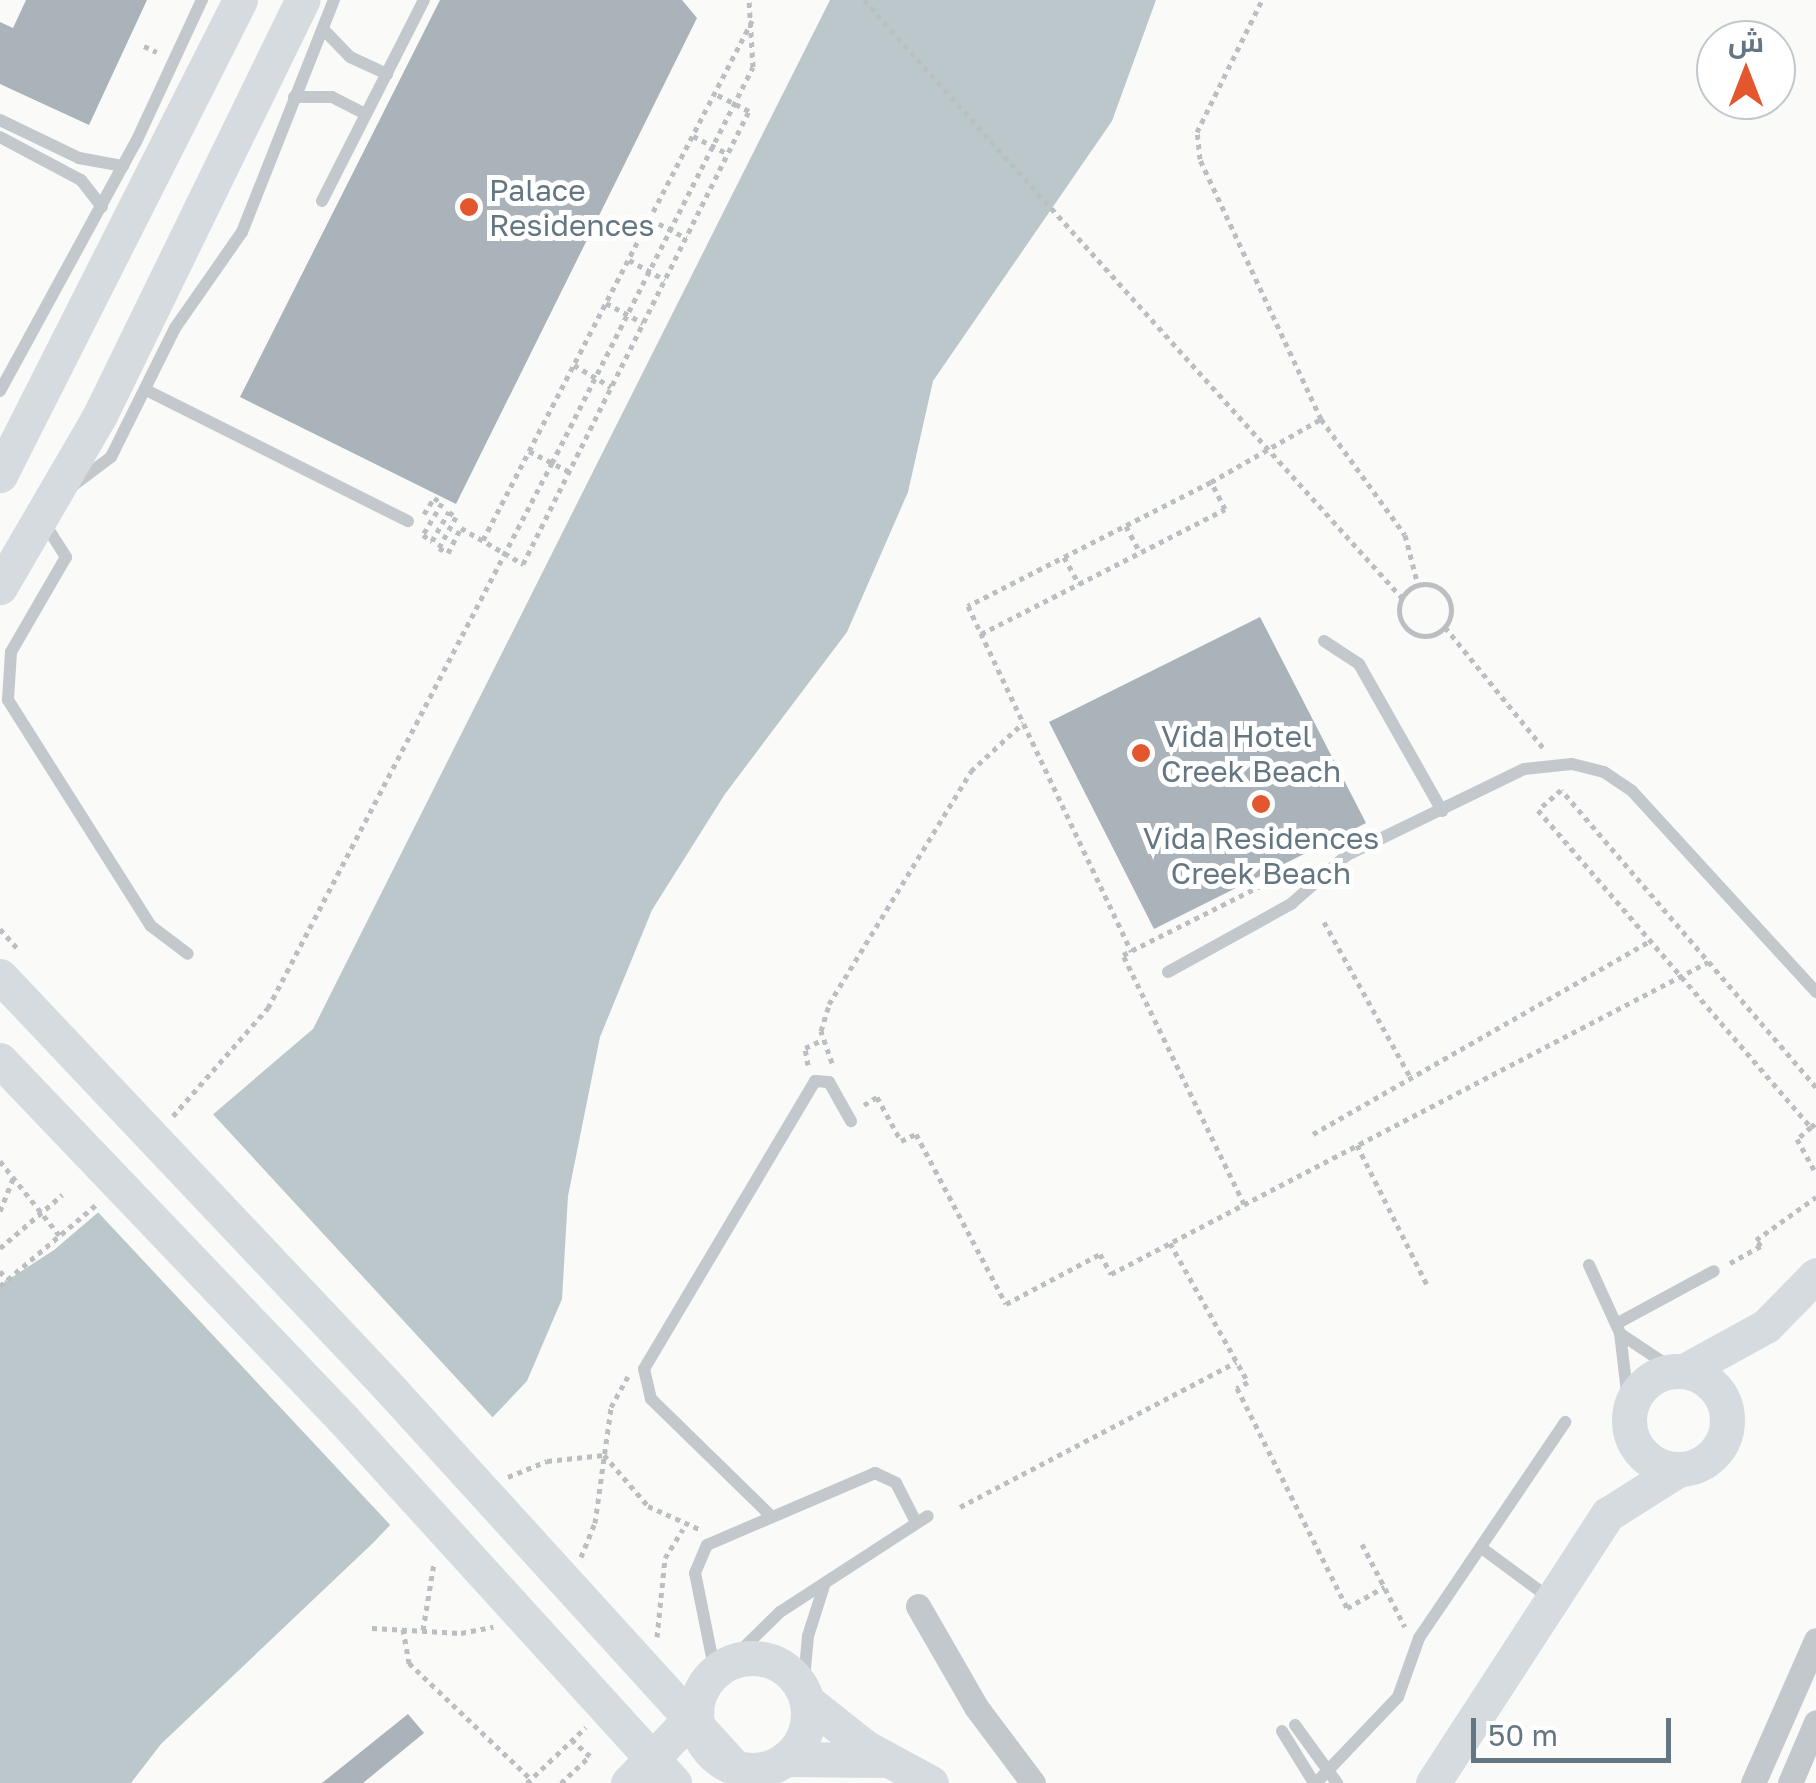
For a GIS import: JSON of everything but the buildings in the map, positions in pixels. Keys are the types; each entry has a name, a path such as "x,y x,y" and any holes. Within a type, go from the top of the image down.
{"street":[{"path":"0,476 240,0"},
{"path":"0,587 49,508 302,0"},
{"path":"0,976 383,1381 735,1778"},
{"path":"0,1060 342,1419 674,1783"},
{"path":"1433,1783 1608,1514 1629,1418 1652,1378 1680,1371 1766,1326 1816,1275"},
{"path":"1608,1514 1678,1470 1716,1452 1727,1413 1766,1326"},
{"path":"1680,1371 1717,1390 1727,1413"},
{"path":"1629,1418 1640,1453 1678,1470"},
{"path":"918,1606 976,1707 1033,1783"},
{"path":"1753,1783 1816,1640"},
{"path":"628,1783 696,1713 720,1669 742,1660 777,1664 805,1696 886,1761 931,1783"},
{"path":"735,1778 786,1759 805,1734 805,1696"},
{"path":"696,1713 701,1737 735,1778"},
{"path":"1790,1783 1816,1722"},
{"path":"786,1759 886,1761"}],"lane":[{"path":"0,391 102,207 202,0"},
{"path":"188,954 151,926 8,700 11,652 66,558 49,508 111,457 188,306 242,232 334,0"},
{"path":"322,201 424,0"},
{"path":"324,30 350,57 387,74"},
{"path":"294,97 332,97 366,114"},
{"path":"0,120 79,158 123,166"},
{"path":"0,137 81,180 102,207"},
{"path":"146,390 408,521"},
{"path":"1324,641 1359,664 1442,811"},
{"path":"1168,972 1291,904 1334,862 1524,770 1556,763 1604,772 1632,791 1816,992"},
{"path":"770,1516 651,1399 644,1369 815,1081 829,1082 853,1115"},
{"path":"1589,1266 1618,1329 1629,1418"},
{"path":"1618,1329 1714,1271"},
{"path":"1618,1329 1639,1352 1680,1371"},
{"path":"1289,1728 1323,1780 1398,1698 1415,1648 1564,1422"},
{"path":"874,1473 896,1483 922,1519 770,1620 720,1669 695,1573 708,1545 770,1516 874,1473"},
{"path":"1483,1548 1550,1599"},
{"path":"805,1696 808,1636 824,1586"}],"path":[{"path":"160,1131 268,1008 505,554 753,67 749,0"},
{"path":"864,0 1402,598 1406,628 1426,636 1445,627"},
{"path":"1262,0 1197,132 1200,158 1321,419 1405,535 1418,585"},
{"path":"483,540 753,20"},
{"path":"408,521 418,525 434,498 442,502 423,535 432,542 449,512 456,517 439,548 448,553 462,528 524,564 749,111 715,94"},
{"path":"693,136 728,154"},
{"path":"650,220 686,238"},
{"path":"629,260 665,280"},
{"path":"606,303 643,323"},
{"path":"574,365 612,387"},
{"path":"1131,951 968,606 1211,482 1321,419"},
{"path":"529,452 570,472"},
{"path":"981,634 1225,509 1211,482"},
{"path":"1126,526 1140,552"},
{"path":"1064,557 1079,584"},
{"path":"1402,598 1418,585"},
{"path":"1418,585 1447,596 1445,627 1556,763"},
{"path":"834,1069 822,1040 829,1004 971,771 1023,723"},
{"path":"1816,1086 1561,790 1538,810 1813,1125 1797,1139 1816,1172"},
{"path":"1244,1204 1122,955 1276,878"},
{"path":"1324,922 1411,1078"},
{"path":"1313,1134 1650,941"},
{"path":"853,1115 878,1097 901,1141 916,1134 1006,1304 1100,1254 1111,1274 1708,962"},
{"path":"815,1081 804,1051 822,1040"},
{"path":"1357,1145 1428,1287"},
{"path":"0,1162 59,1236"},
{"path":"0,1182 14,1178"},
{"path":"0,1211 14,1178"},
{"path":"0,1286 110,1189"},
{"path":"0,1248 62,1195"},
{"path":"1714,1271 1761,1246 1756,1240 1816,1197"},
{"path":"1170,1243 1248,1382 1237,1388 1347,1608 1384,1587"},
{"path":"0,1271 8,1280"},
{"path":"960,1507 1236,1362"},
{"path":"604,1456 631,1491 670,1522 732,1532"},
{"path":"1362,1544 1415,1648"},
{"path":"403,1630 409,1663 531,1779"},
{"path":"560,1783 590,1756 572,1740"}],"shaded area":[{"path":"830,0 1156,0 1112,121 933,381 908,492 847,632 725,794 652,910 600,1037 568,1196 562,1299 527,1381 373,1543 161,1744 131,1783 0,1783 0,1285 54,1250 313,1029"}],"pier":[{"path":"210,1111 496,1421 394,1529 95,1209"}],"place":[{"name":"Palace Residences","path":"469,207"},
{"name":"Vida Hotel Creek Beach","path":"1141,753"},
{"name":"Vida Residences Creek Beach","path":"1261,804"}]}
